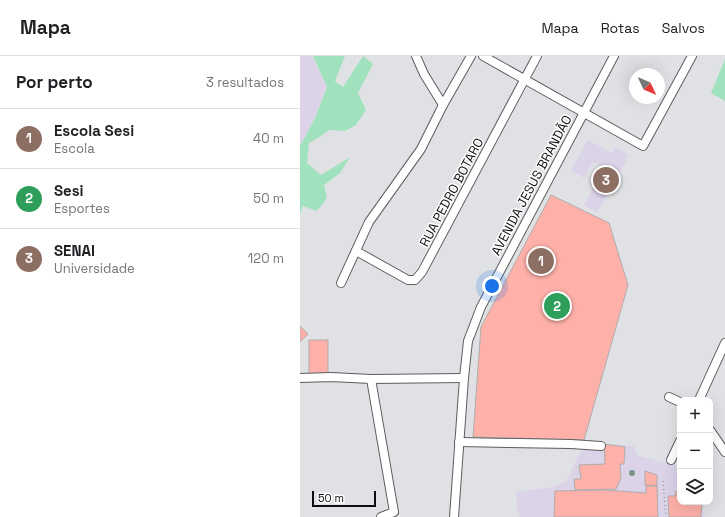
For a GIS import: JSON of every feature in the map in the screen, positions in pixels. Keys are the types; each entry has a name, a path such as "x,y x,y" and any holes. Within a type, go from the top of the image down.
{"street":[{"path":"416,56 424,74 443,105"},
{"path":"341,283 369,222 421,149 443,105 471,56"},
{"path":"483,56 643,146 692,56"},
{"name":"RUA PEDRO BOTARO","path":"356,250 408,280 415,280 422,272 537,56"},
{"name":"AVENIDA JESUS BRANDÃO","path":"454,517 468,341 481,307 614,56"},
{"path":"700,397 725,343"},
{"path":"300,378 464,378"},
{"path":"372,379 394,512 381,517"},
{"path":"669,397 677,401"},
{"path":"712,433 725,452"},
{"path":"459,442 602,446"},
{"path":"671,460 677,447"}],"path":[{"path":"663,481 666,517"}],"shaded area":[{"path":"300,56 312,56 327,87 312,123 300,146"},
{"path":"588,140 612,153 615,147 629,155 597,213 584,205 604,168 593,162 584,178 571,170"},
{"path":"585,442 634,446 637,455 677,466 677,505 702,505 704,517 520,517 517,508 516,492 552,487 566,482"}],"green space":[{"path":"313,56 345,56 335,81 343,87 363,56 373,64 358,93 366,110 356,125 345,131 329,130 309,143 307,163 321,175 350,157 340,173 324,185 327,198 317,211 303,206 300,214 300,146 315,118 327,87"},
{"path":"725,59 725,101 711,93"}],"building":[{"path":"551,195 609,223 628,285 584,440 473,437 481,327"},
{"path":"300,326 308,334 300,342"},
{"path":"309,340 328,340 328,374 309,374"},
{"path":"604,444 625,447 624,464 620,464 621,478 616,489 575,490 574,479 581,479 579,465 605,464"},
{"path":"645,471 657,475 657,486 645,485"},
{"path":"646,486 657,486 658,517 554,517 555,491 605,490 646,493"},
{"path":"677,491 677,505 702,505 701,517 669,517 668,496 675,496"}],"place":[{"name":"SENAI","path":"606,180"},
{"name":"Escola Sesi","path":"541,261"},
{"name":"Sesi","path":"557,306"}]}
